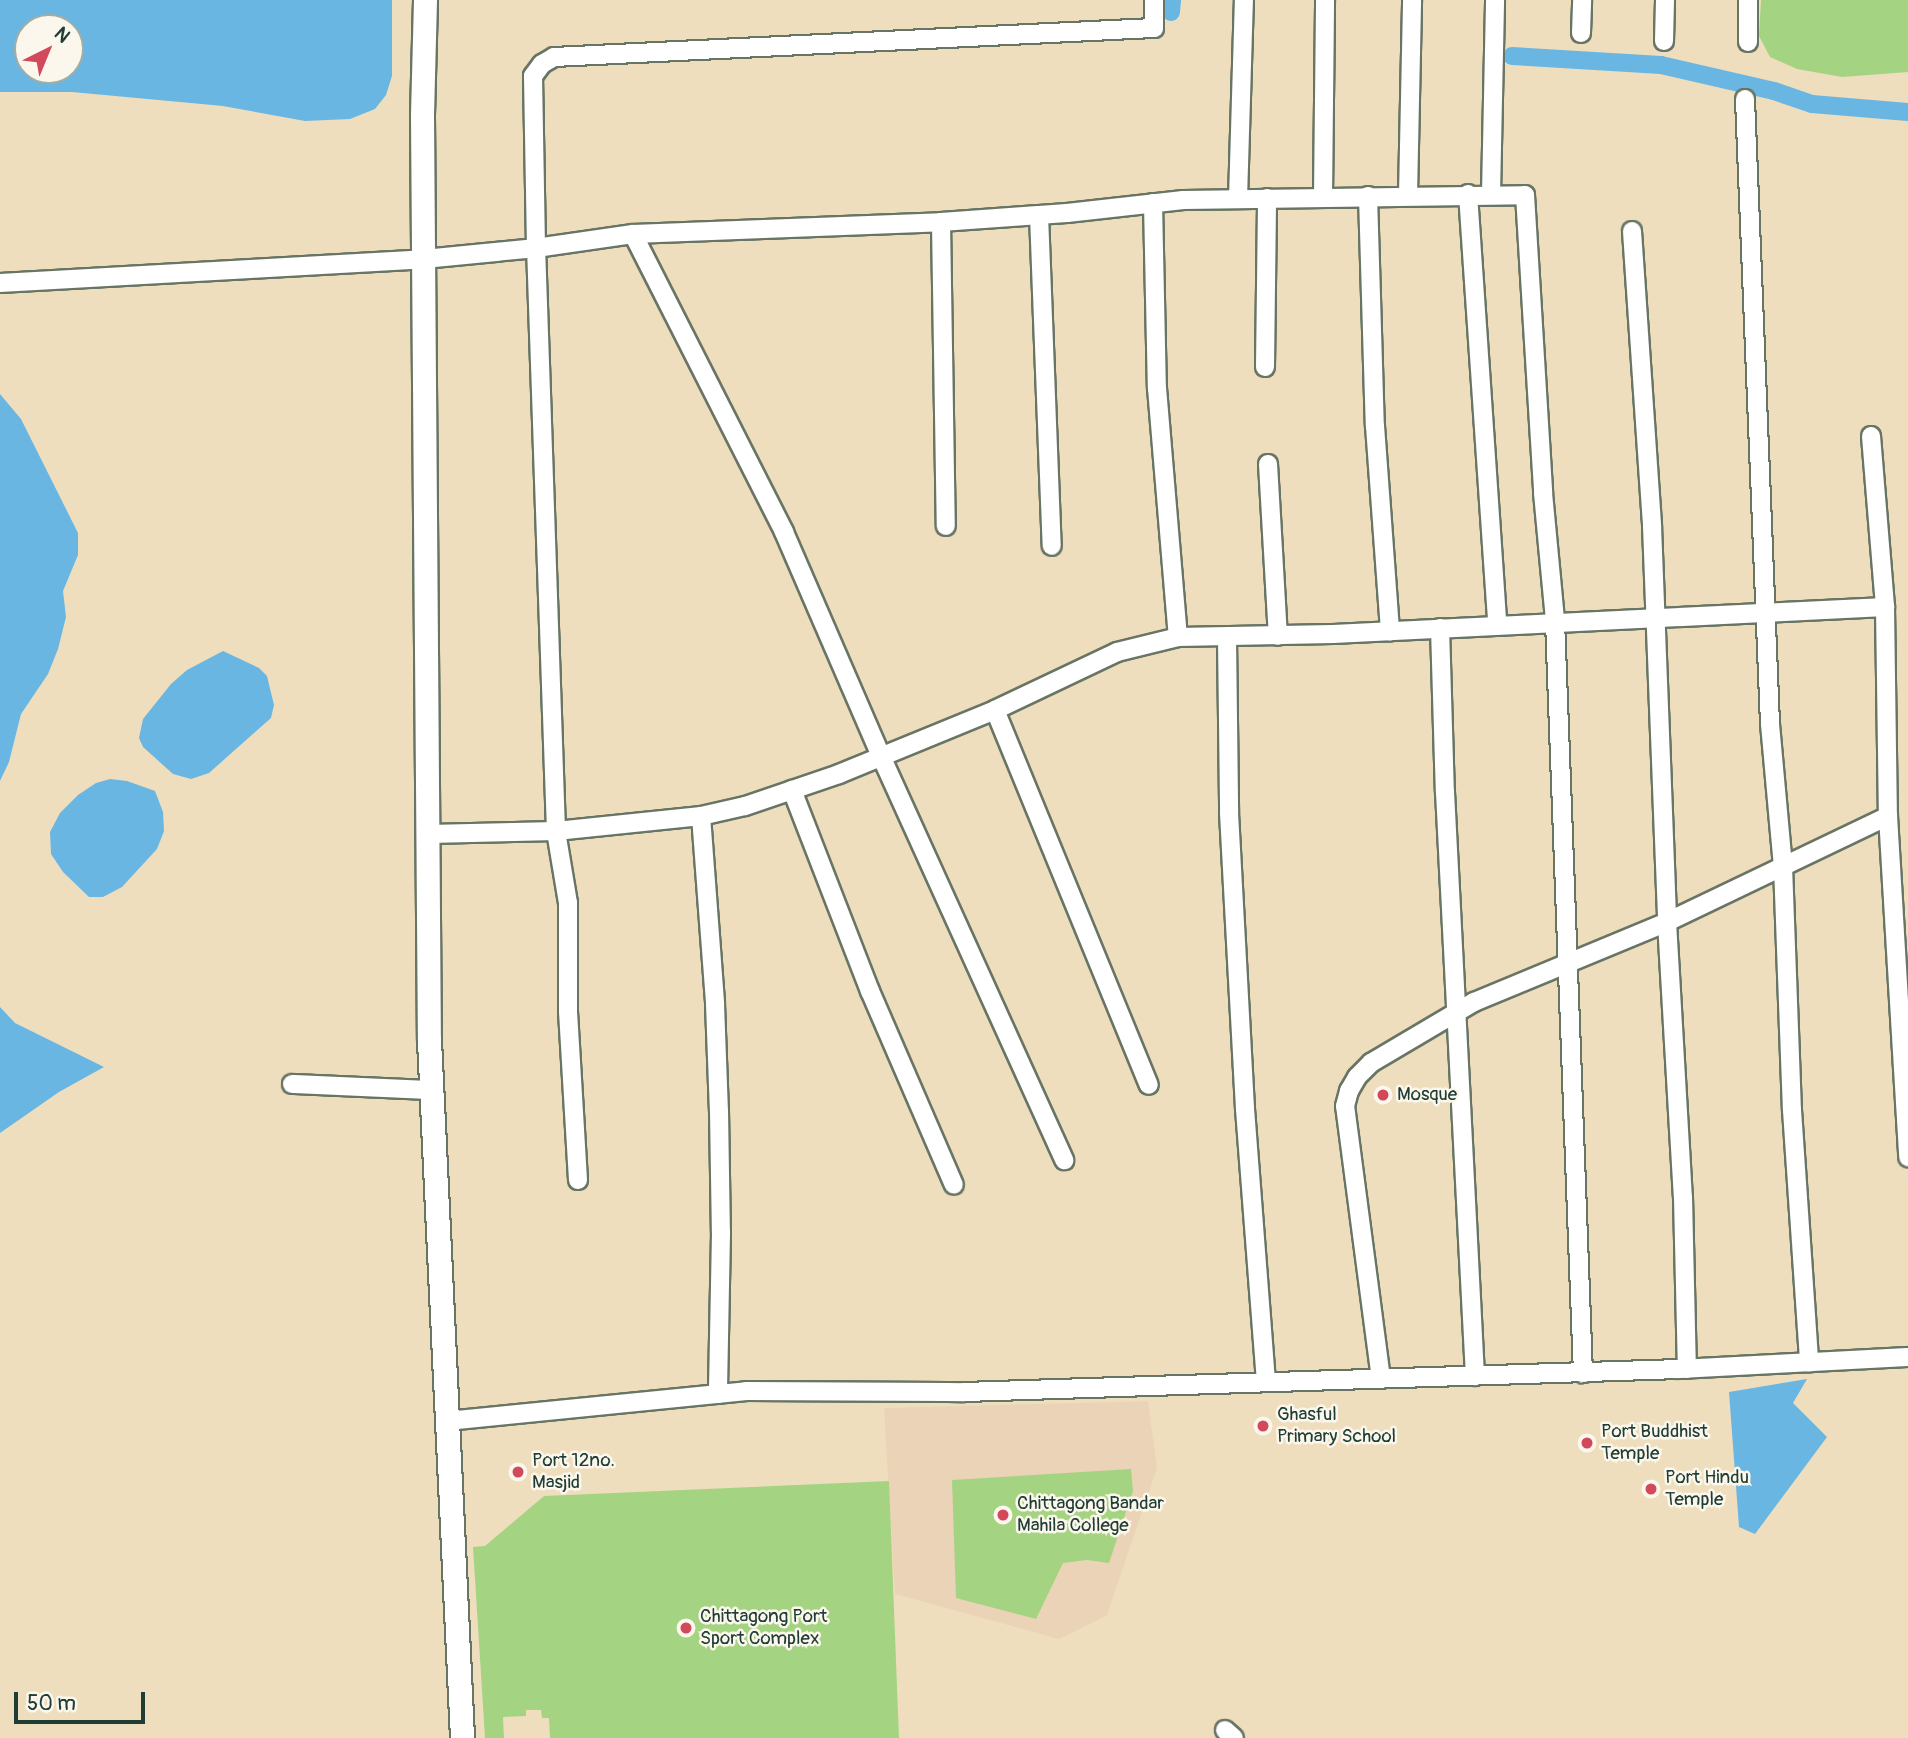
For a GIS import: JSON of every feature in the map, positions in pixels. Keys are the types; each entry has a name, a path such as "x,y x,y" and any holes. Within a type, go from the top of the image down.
{"street":[{"path":"425,0 422,117 424,654 429,834 431,1090 462,1738"},
{"path":"578,1180 568,1011 568,903 556,831 536,248 533,76 542,64 554,57 1154,28 1154,0"},
{"path":"1238,199 1244,0"},
{"path":"1322,197 1325,0"},
{"path":"1408,195 1412,0"},
{"path":"1491,194 1495,0"},
{"path":"1581,0 1581,33"},
{"path":"1664,41 1665,0"},
{"path":"1748,0 1748,42"},
{"path":"1745,99 1770,724 1783,866 1792,1110 1810,1362"},
{"path":"1468,194 1497,624"},
{"path":"0,283 424,260 633,234 941,222 1153,203 1267,198 1525,195 1543,493 1555,621 1583,1373"},
{"path":"1368,196 1375,426 1390,631"},
{"path":"1265,367 1267,198"},
{"path":"1153,203 1157,388 1178,637"},
{"path":"1040,215 1052,546"},
{"path":"941,222 946,526"},
{"path":"1632,231 1656,617 1667,922 1683,1197 1687,1369"},
{"path":"633,234 784,532 881,756 1064,1160"},
{"path":"1871,436 1885,607 1888,817 1903,992 1908,1157"},
{"path":"1268,464 1278,636"},
{"path":"429,834 556,831 701,816 792,790 995,710 1118,652 1178,637 1278,636 1885,607"},
{"path":"1440,628 1445,792 1475,1376"},
{"path":"1227,638 1229,813 1245,1109 1266,1380"},
{"path":"995,710 1149,1085"},
{"path":"792,790 870,991 954,1185"},
{"path":"701,816 715,1004 719,1111 718,1394"},
{"path":"1381,1379 1345,1106 1349,1091 1371,1063 1458,1012 1566,963 1667,922 1888,817"},
{"path":"292,1084 431,1090"},
{"path":"447,1421 746,1391 964,1392 1266,1380 1583,1373 1908,1357"}],"shaded area":[{"path":"1148,1401 1157,1468 1107,1615 1059,1639 895,1594 884,1408"}],"green space":[{"path":"1761,0 1908,0 1908,72 1842,77 1797,69 1770,57 1759,36"},
{"path":"1131,1469 1133,1491 1109,1563 1087,1560 1063,1563 1036,1619 956,1598 952,1480"},
{"name":"Chittagong Port Sport Complex","path":"889,1481 899,1738 550,1738 549,1718 542,1718 541,1710 526,1710 526,1716 503,1717 504,1738 485,1738 473,1547 485,1546 544,1496"}],"water":[{"path":"0,0 392,0 392,76 386,95 375,109 350,119 305,121 223,106 72,92 0,92"},
{"path":"0,394 21,419 78,533 78,555 63,591 66,617 58,649 48,674 21,714 9,762 0,781"},
{"path":"223,651 259,668 267,676 274,705 271,718 209,773 191,779 173,774 143,747 139,738 143,719 171,684 187,670"},
{"path":"110,779 127,781 155,791 163,812 164,831 157,849 122,887 103,897 89,897 63,872 51,854 50,832 60,813 78,795 96,783"},
{"path":"0,1007 15,1023 104,1067 59,1092 0,1133"},
{"path":"1807,1379 1793,1403 1827,1437 1755,1534 1739,1527 1729,1392"}],"waterway":[{"path":"1171,12 1172,0"},
{"path":"1512,56 1661,65 1774,91 1812,104 1908,112"}],"place":[{"name":"Mosque","path":"1383,1095"},
{"name":"Ghasful Primary School","path":"1263,1426"},
{"name":"Port Buddhist Temple","path":"1587,1443"},
{"name":"Port 12no. Masjid","path":"518,1472"},
{"name":"Port Hindu Temple","path":"1651,1489"},
{"name":"Chittagong Bandar Mahila College","path":"1003,1515"},
{"name":"Chittagong Port Sport Complex","path":"686,1628"}]}
